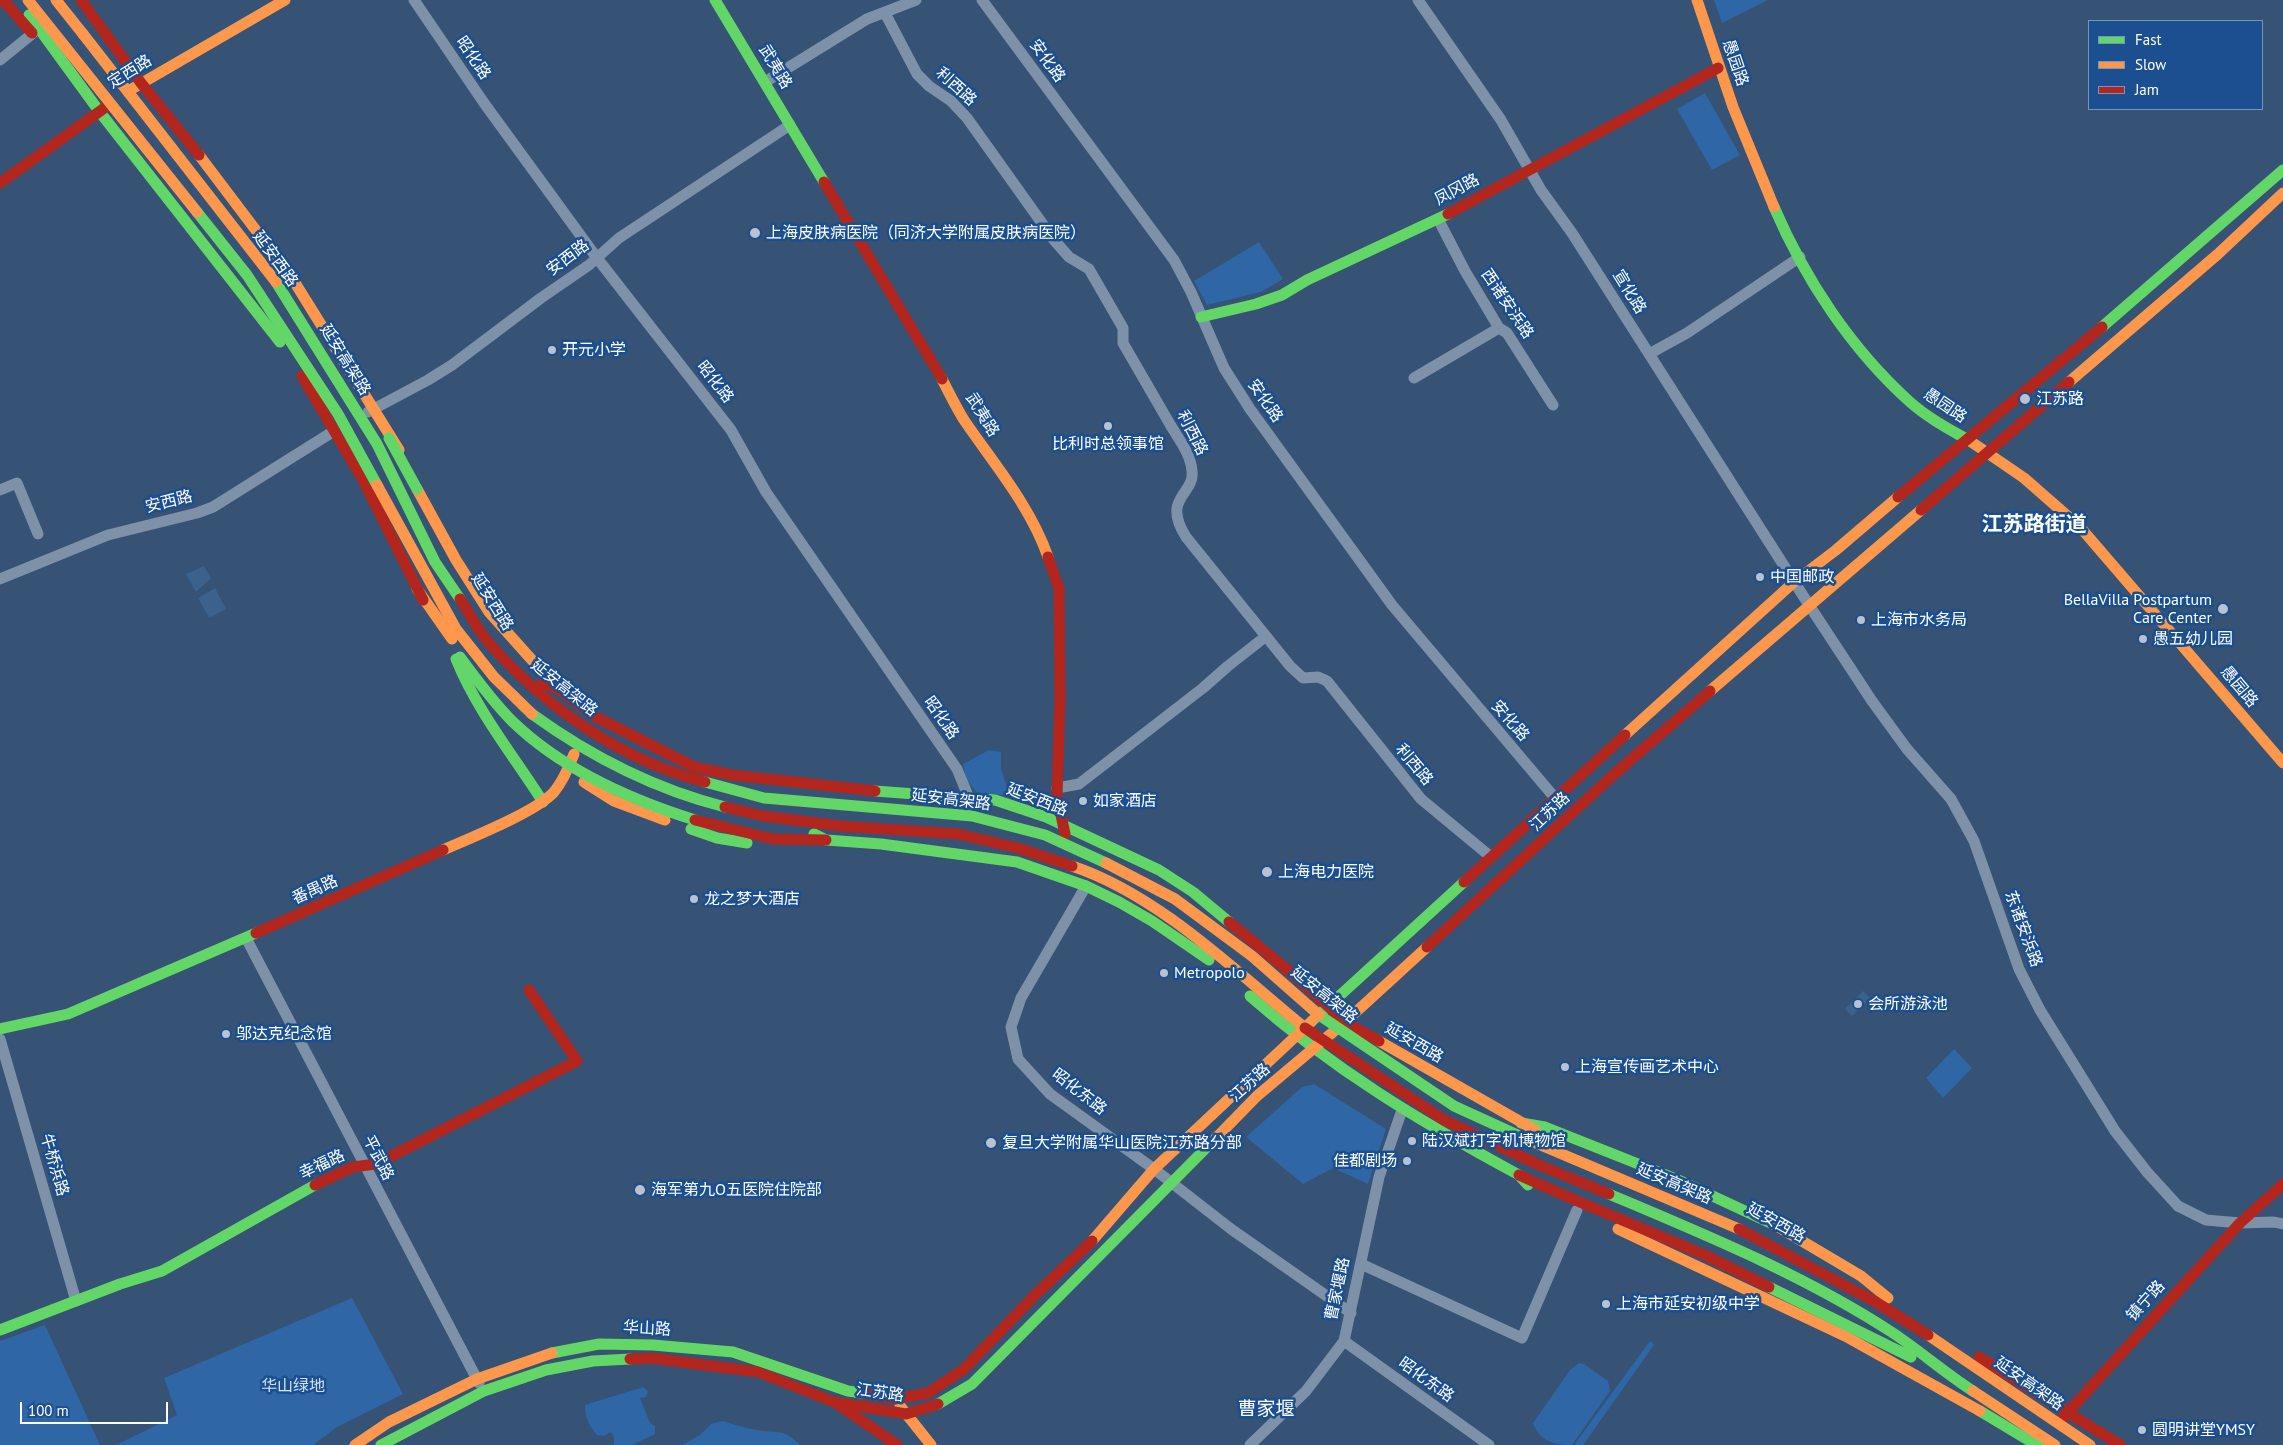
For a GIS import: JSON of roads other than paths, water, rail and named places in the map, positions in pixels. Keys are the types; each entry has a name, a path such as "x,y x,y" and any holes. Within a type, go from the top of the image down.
{"main road":[{"path":"4,0 32,34 56,54"},
{"path":"18,0 99,111 252,304 298,367 363,480 430,615 456,659 487,705 552,763 614,802 718,838 791,850 826,840"},
{"path":"24,0 39,14"},
{"name":"延安高架路","path":"28,0 247,275 338,414 456,629 494,677 532,714 581,748 636,776 698,800 763,816 811,822 958,834 1018,848 1093,873 1170,917 1313,1035 1444,1120 1539,1165 1719,1240 1810,1285 1893,1333 1950,1376 2055,1445"},
{"name":"延安高架路","path":"56,0 176,156 275,280 378,444 435,562 489,643 538,692 596,734 641,760 696,780 764,798 972,816 1045,835 1094,856 1175,899 1252,956 1326,1022 1454,1106 1548,1149 1729,1224 1874,1301 1959,1354 2090,1445"},
{"name":"延安西路","path":"64,0 370,411 438,547 495,640 535,681 558,688 594,716 694,767 732,775 842,788 995,800 1046,817 1159,870 1193,892 1295,976 1345,1022 1521,1123 1547,1136 1710,1205 1981,1358 2120,1445"},
{"path":"72,0 142,97 176,156"},
{"path":"81,0 141,83 205,162 292,278 370,411 493,607 558,688"},
{"name":"定西路","path":"0,183 130,89 285,0"},
{"name":"武夷路","path":"715,0 937,370 963,418 1013,490 1042,539 1059,589 1060,697 1057,788 1062,826 1086,886"},
{"name":"愚园路","path":"1697,0 1718,68 1751,158 1784,230 1817,288 1853,341 1883,377 1911,403 1942,426 1987,452 2016,472 2080,528 2283,764"},
{"name":"凤冈路","path":"1201,317 1256,304 1282,295 1307,280 1438,219 1718,68"},
{"name":"江苏路","path":"895,1399 928,1393 964,1369 1035,1295 1092,1241 1154,1169 1295,1036 1328,1008 1555,798 1794,582 1836,550 1965,439 2054,370 2283,170"},
{"name":"江苏路","path":"834,1402 906,1414 944,1402 972,1384 1257,1096 1345,1022 1611,777 2218,254 2283,193"},
{"path":"242,212 255,259"},
{"path":"328,362 385,430 456,560 489,612 558,688"},
{"path":"430,583 441,622 456,652 486,692 532,738 589,776 621,793 671,813 731,832 773,839 881,844 1017,862 1086,886 1152,921 1214,964 1295,1036 1402,1110 1439,1132 1576,1205 1820,1324 1953,1395 2030,1441 2043,1444"},
{"path":"417,589 468,660 520,717 573,756 635,792 732,818 806,831 826,840"},
{"path":"456,659 463,681 543,802"},
{"name":"番禺路","path":"0,1029 85,1008 406,868 543,802 553,793 567,772 582,733 594,716"},
{"name":"幸福路","path":"0,1330 169,1268 303,1191 353,1167 369,1167 376,1164 577,1061 529,990"},
{"path":"1521,1123 1557,1132 1676,1179 1775,1225 1861,1276 1959,1354"},
{"path":"1519,1175 1544,1180 1780,1279 1914,1353 2043,1444"},
{"name":"镇宁路","path":"2043,1444 2069,1412 2240,1223 2283,1184"},
{"path":"1576,1205 1707,1256 1950,1376"},
{"path":"1748,1289 1756,1269"},
{"path":"1820,1324 1830,1307"},
{"name":"华山路","path":"355,1445 370,1433 389,1422 477,1379 543,1355 599,1344 653,1345 733,1352 848,1391 895,1399"},
{"name":"华山路","path":"381,1445 484,1391 546,1370 593,1361 651,1358 758,1372 834,1402 897,1445"},
{"path":"895,1399 931,1445"}],"street":[{"name":"昭化路","path":"414,0 484,103 597,258 731,430 766,492 957,769 969,798"},
{"path":"765,82 867,19 916,0"},
{"name":"安化路","path":"982,0 1174,260 1224,368 1250,409 1392,605 1555,798"},
{"name":"宣化路","path":"1418,0 1501,120 1528,170 1572,233 1809,605"},
{"name":"利西路","path":"885,13 917,74 929,86 951,101 963,114 1058,246 1069,257 1089,269 1123,328 1123,343 1179,440 1192,468 1192,477 1181,495 1177,506 1182,531 1290,666 1303,678 1327,680 1411,788 1432,809 1491,857"},
{"path":"0,60 32,34"},
{"name":"安西路","path":"370,411 452,365 597,258 619,238 790,125"},
{"name":"西诸安浜路","path":"1438,219 1464,271 1499,328 1507,333 1553,405"},
{"path":"1649,354 1687,333 1800,257"},
{"path":"1414,378 1499,328"},
{"name":"安西路","path":"0,579 108,535 198,513 213,507 334,431"},
{"path":"0,490 17,483 38,534"},
{"name":"东诸安浜路","path":"1809,605 1907,749 1951,799 1974,841 2018,969 2040,1010 2115,1131 2147,1172 2178,1206 2206,1220 2240,1223 2274,1222 2283,1224"},
{"path":"1057,788 1079,784 1203,688 1265,636"},
{"name":"昭化东路","path":"1086,886 1022,998 1011,1027 1018,1059 1050,1094 1154,1169 1231,1229 1351,1313"},
{"name":"平武路","path":"246,938 364,1166 484,1391"},
{"name":"牛桥浜路","path":"0,1039 76,1301"},
{"name":"曹家堰路","path":"1250,1445 1306,1391 1344,1341 1378,1177 1402,1110"},
{"path":"1360,1264 1522,1338 1576,1205"},
{"name":"昭化东路","path":"1344,1341 1489,1445"},
{"path":"370,1433 381,1445"}],"place":[{"name":"上海皮肤病医院（同济大学附属皮肤病医院）","path":"755,233"},
{"name":"开元小学","path":"552,350"},
{"name":"江苏路","path":"2025,399"},
{"name":"比利时总领事馆","path":"1108,426"},
{"name":"中国邮政","path":"1760,577"},
{"name":"BellaVilla Postpartum Care Center","path":"2223,609"},
{"name":"上海市水务局","path":"1861,620"},
{"name":"愚五幼儿园","path":"2143,639"},
{"name":"如家酒店","path":"1083,801"},
{"name":"上海电力医院","path":"1267,872"},
{"name":"龙之梦大酒店","path":"694,899"},
{"name":"Metropolo","path":"1164,973"},
{"name":"会所游泳池","path":"1858,1004"},
{"name":"邬达克纪念馆","path":"226,1034"},
{"name":"上海宣传画艺术中心","path":"1565,1067"},
{"name":"陆汉斌打字机博物馆","path":"1412,1141"},
{"name":"复旦大学附属华山医院江苏路分部","path":"991,1143"},
{"name":"佳都剧场","path":"1407,1161"},
{"name":"海军第九O五医院住院部","path":"640,1190"},
{"name":"上海市延安初级中学","path":"1606,1304"},
{"name":"圆明讲堂YMSY","path":"2142,1430"}],"district":[{"name":"江苏路街道","path":"2034,525"},
{"name":"曹家堰","path":"1266,1410"}],"park label":[{"name":"华山绿地","path":"293,1386"}]}
